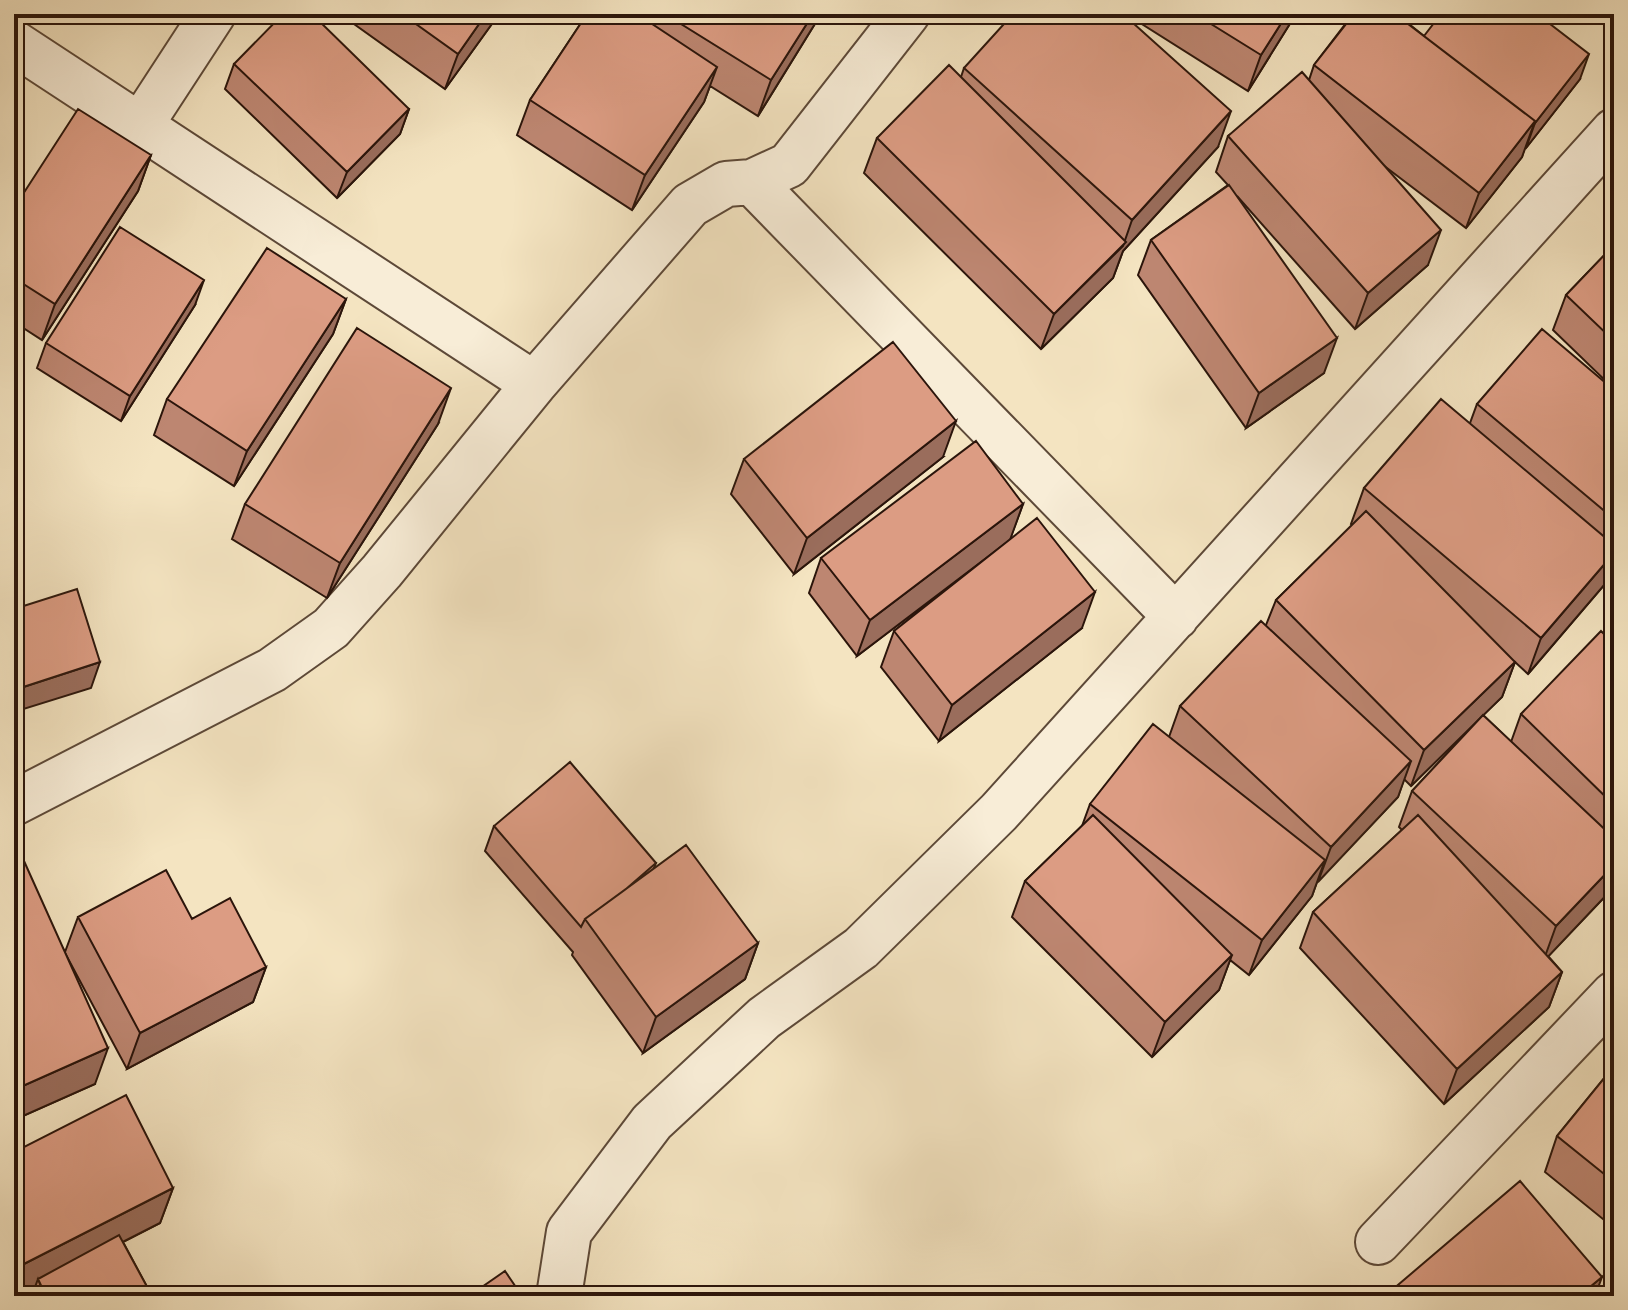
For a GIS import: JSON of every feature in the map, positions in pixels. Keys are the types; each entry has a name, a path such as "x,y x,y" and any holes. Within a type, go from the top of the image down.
{"street":[{"path":"140,126 213,14"},
{"path":"14,803 272,670 331,628 382,571 534,384 690,205 726,184 752,182 789,165 907,14"},
{"path":"14,43 534,384"},
{"path":"559,1296 569,1232 652,1122 764,1018 861,948 999,812 1614,131"},
{"path":"752,182 1176,617"},
{"path":"1378,1242 1614,994"}],"building":[{"path":"283,14 312,14 409,109 347,172 234,64"},
{"path":"402,14 486,14 458,54"},
{"path":"587,14 637,14 717,67 645,175 530,100"},
{"path":"665,14 813,14 771,80"},
{"path":"1013,14 1123,14 1231,111 1132,220 964,68"},
{"path":"1195,14 1287,14 1261,55"},
{"path":"1354,14 1395,14 1535,121 1479,193 1314,65"},
{"path":"1441,14 1537,14 1589,54 1535,123 1424,36"},
{"path":"949,65 1126,242 1054,314 877,138"},
{"path":"1302,72 1441,230 1368,293 1228,136"},
{"path":"78,109 151,155 55,304 14,278 14,208"},
{"path":"1229,185 1337,338 1259,393 1151,240"},
{"path":"120,227 204,280 130,396 46,343"},
{"path":"1614,245 1614,341 1566,295"},
{"path":"267,248 346,299 247,451 167,399"},
{"path":"357,328 451,388 340,563 245,504"},
{"path":"1542,329 1614,390 1614,519 1477,404"},
{"path":"893,342 956,421 807,538 744,459"},
{"path":"1441,399 1614,545 1614,553 1541,638 1364,488"},
{"path":"976,441 1023,504 870,620 821,558"},
{"path":"1366,511 1515,662 1424,750 1276,600"},
{"path":"1037,518 1095,592 952,705 894,631"},
{"path":"77,589 100,662 14,690 14,609"},
{"path":"1261,621 1411,761 1331,847 1180,706"},
{"path":"1601,631 1614,644 1614,805 1521,714"},
{"path":"1483,715 1614,838 1614,865 1556,926 1412,791"},
{"path":"1153,724 1325,860 1262,940 1090,804"},
{"path":"570,762 656,863 585,919 581,927 494,826"},
{"path":"1093,815 1232,955 1165,1022 1025,881"},
{"path":"1418,815 1562,972 1457,1069 1313,912"},
{"path":"686,845 758,943 656,1017 585,919"},
{"path":"24,861 108,1048 16,1089 14,865"},
{"path":"166,870 192,919 230,898 266,967 140,1033 78,917"},
{"path":"1614,1066 1614,1182 1557,1136"},
{"path":"126,1095 173,1188 14,1269 14,1152"},
{"path":"1520,1181 1602,1277 1579,1296 1385,1296"},
{"path":"119,1235 152,1296 46,1296 38,1279"},
{"path":"505,1271 522,1296 469,1296"}]}
